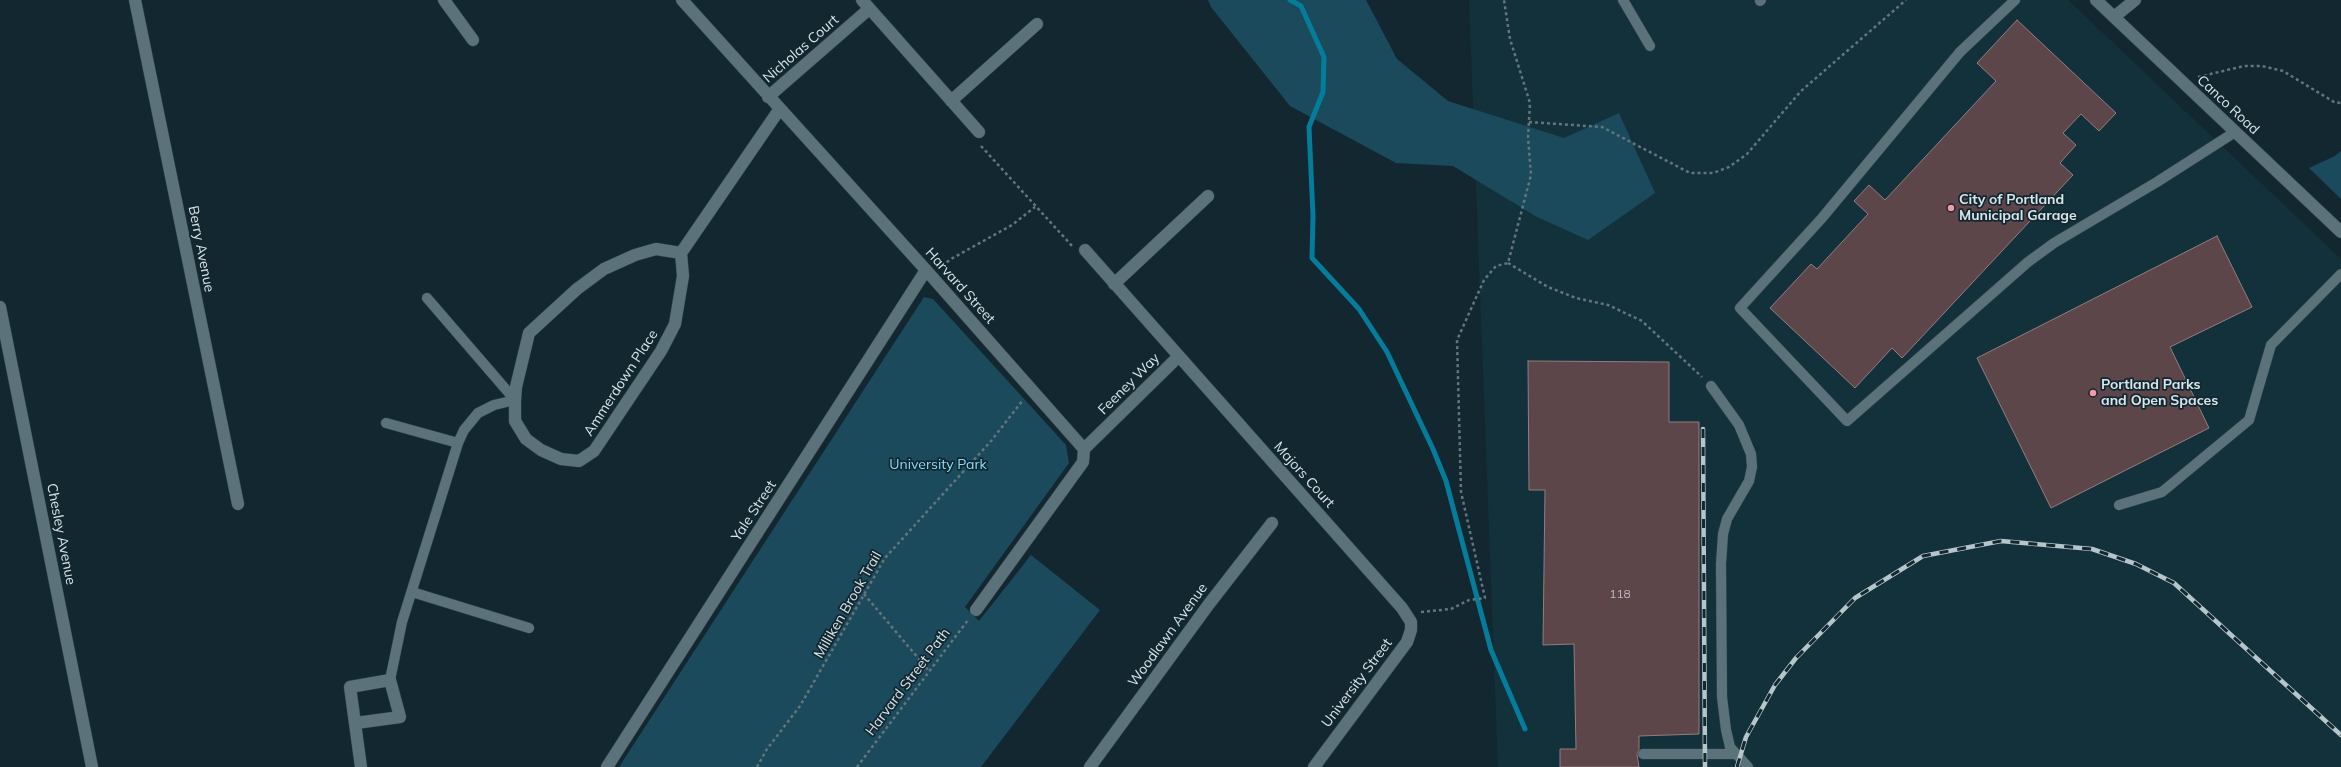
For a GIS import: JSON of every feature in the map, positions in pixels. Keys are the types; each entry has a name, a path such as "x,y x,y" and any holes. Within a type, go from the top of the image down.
{"street":[{"name":"Berry Avenue","path":"135,0 238,504"},
{"path":"444,0 473,40"},
{"name":"Harvard Street","path":"682,0 1084,449"},
{"name":"Canco Road","path":"2096,0 2341,232"},
{"path":"2114,17 2135,0"},
{"name":"Nicholas Court","path":"768,97 866,4 978,132"},
{"path":"951,101 1037,24"},
{"path":"681,253 779,110"},
{"path":"1114,284 1208,196"},
{"name":"Ammerdown Place","path":"656,249 681,253 683,276 675,324 661,351 594,451 579,461 561,459 541,450 526,439 515,421 515,400 516,387 529,333 560,304 604,269 635,255 656,249"},
{"name":"Feeney Way","path":"1084,449 1178,357 1085,250"},
{"name":"Yale Street","path":"607,767 928,273"},
{"name":"Chesley Avenue","path":"0,307 92,767"},
{"name":"Majors Court","path":"1178,357 1407,613"},
{"path":"976,610 1083,462 1084,449"},
{"name":"Woodlawn Avenue","path":"1090,767 1209,604 1272,523"},
{"name":"University Street","path":"1314,767 1407,642 1412,622 1407,613"},
{"path":"356,723 400,716 390,680 350,687 356,723 360,767"}],"lane":[{"path":"1623,0 1650,46"},
{"path":"2015,0 1960,52 1822,218 1740,308 1847,421 2028,262 2049,246 2157,182 2235,132"},
{"path":"2119,505 2162,492 2249,420 2271,345 2341,274"},
{"path":"390,680 402,622 458,443 464,430 478,414 494,405 515,400 427,298"},
{"path":"1711,386 1739,425 1752,454 1752,467 1749,481 1727,519 1723,534 1720,564 1722,697 1726,730 1730,747 1748,767"},
{"path":"386,423 458,443"},
{"path":"412,592 529,628"},
{"path":"1643,754 1735,754"}],"path":[{"path":"1504,0 1510,39 1530,102 1529,122 1531,175 1508,263"},
{"path":"1529,122 1602,127 1690,173 1713,173 1730,167 1747,154 1801,91 1906,0"},
{"path":"2181,81 2244,66 2262,66 2283,71 2334,102 2341,103"},
{"path":"978,132 978,143 1070,246 1085,250"},
{"path":"928,273 1012,225 1035,207"},
{"path":"1407,613 1451,609 1469,600 1485,598 1461,492 1462,484 1457,340 1484,280 1496,266 1508,263 1548,287 1576,298 1608,305 1642,321 1711,386"},
{"name":"Milliken Brook Trail","path":"757,767 767,749 800,706 885,558 991,441 1031,389"},
{"path":"864,594 929,671"},
{"name":"Harvard Street Path","path":"857,767 976,610"}],"shaded area":[{"path":"1469,0 2068,0 2341,259 2341,767 1498,767"}],"green space":[{"path":"1208,0 1366,0 1397,59 1448,101 1564,138 1619,113 1655,193 1588,240 1537,217 1453,166 1396,163 1290,106 1211,7"},
{"path":"2341,151 2341,199 2309,168 2335,156"},
{"name":"University Park","path":"924,297 933,299 1066,445 1069,463 965,607 979,621 1031,555 1100,610 981,767 619,767"}],"building":[{"name":"City of Portland Municipal Garage","path":"2017,20 2116,113 2099,131 2081,114 2063,133 2076,145 2060,163 2073,175 1902,358 1892,348 1855,388 1770,308 1811,264 1817,269 1868,214 1854,201 1869,185 1885,200 1996,81 1977,63"},
{"name":"Portland Parks and Open Spaces","path":"2217,236 2252,307 2170,347 2209,428 2051,508 1977,358"},
{"path":"1528,361 1669,362 1669,422 1699,422 1699,734 1639,736 1639,749 1637,754 1639,767 1560,767 1560,749 1576,749 1574,644 1543,645 1545,490 1529,490"}],"waterway":[{"path":"1290,0 1301,6 1324,57 1323,92 1309,127 1313,216 1312,258 1359,309 1387,352 1433,449 1446,481 1491,650 1525,729"}],"railway":[{"path":"1703,429 1705,767"},
{"path":"1737,767 1746,737 1775,685 1796,658 1855,598 1923,556 2001,541 2092,549 2136,564 2174,583 2341,735"}],"place":[{"name":"City of Portland Municipal Garage","path":"1951,208"},
{"name":"Portland Parks and Open Spaces","path":"2093,393"}]}
